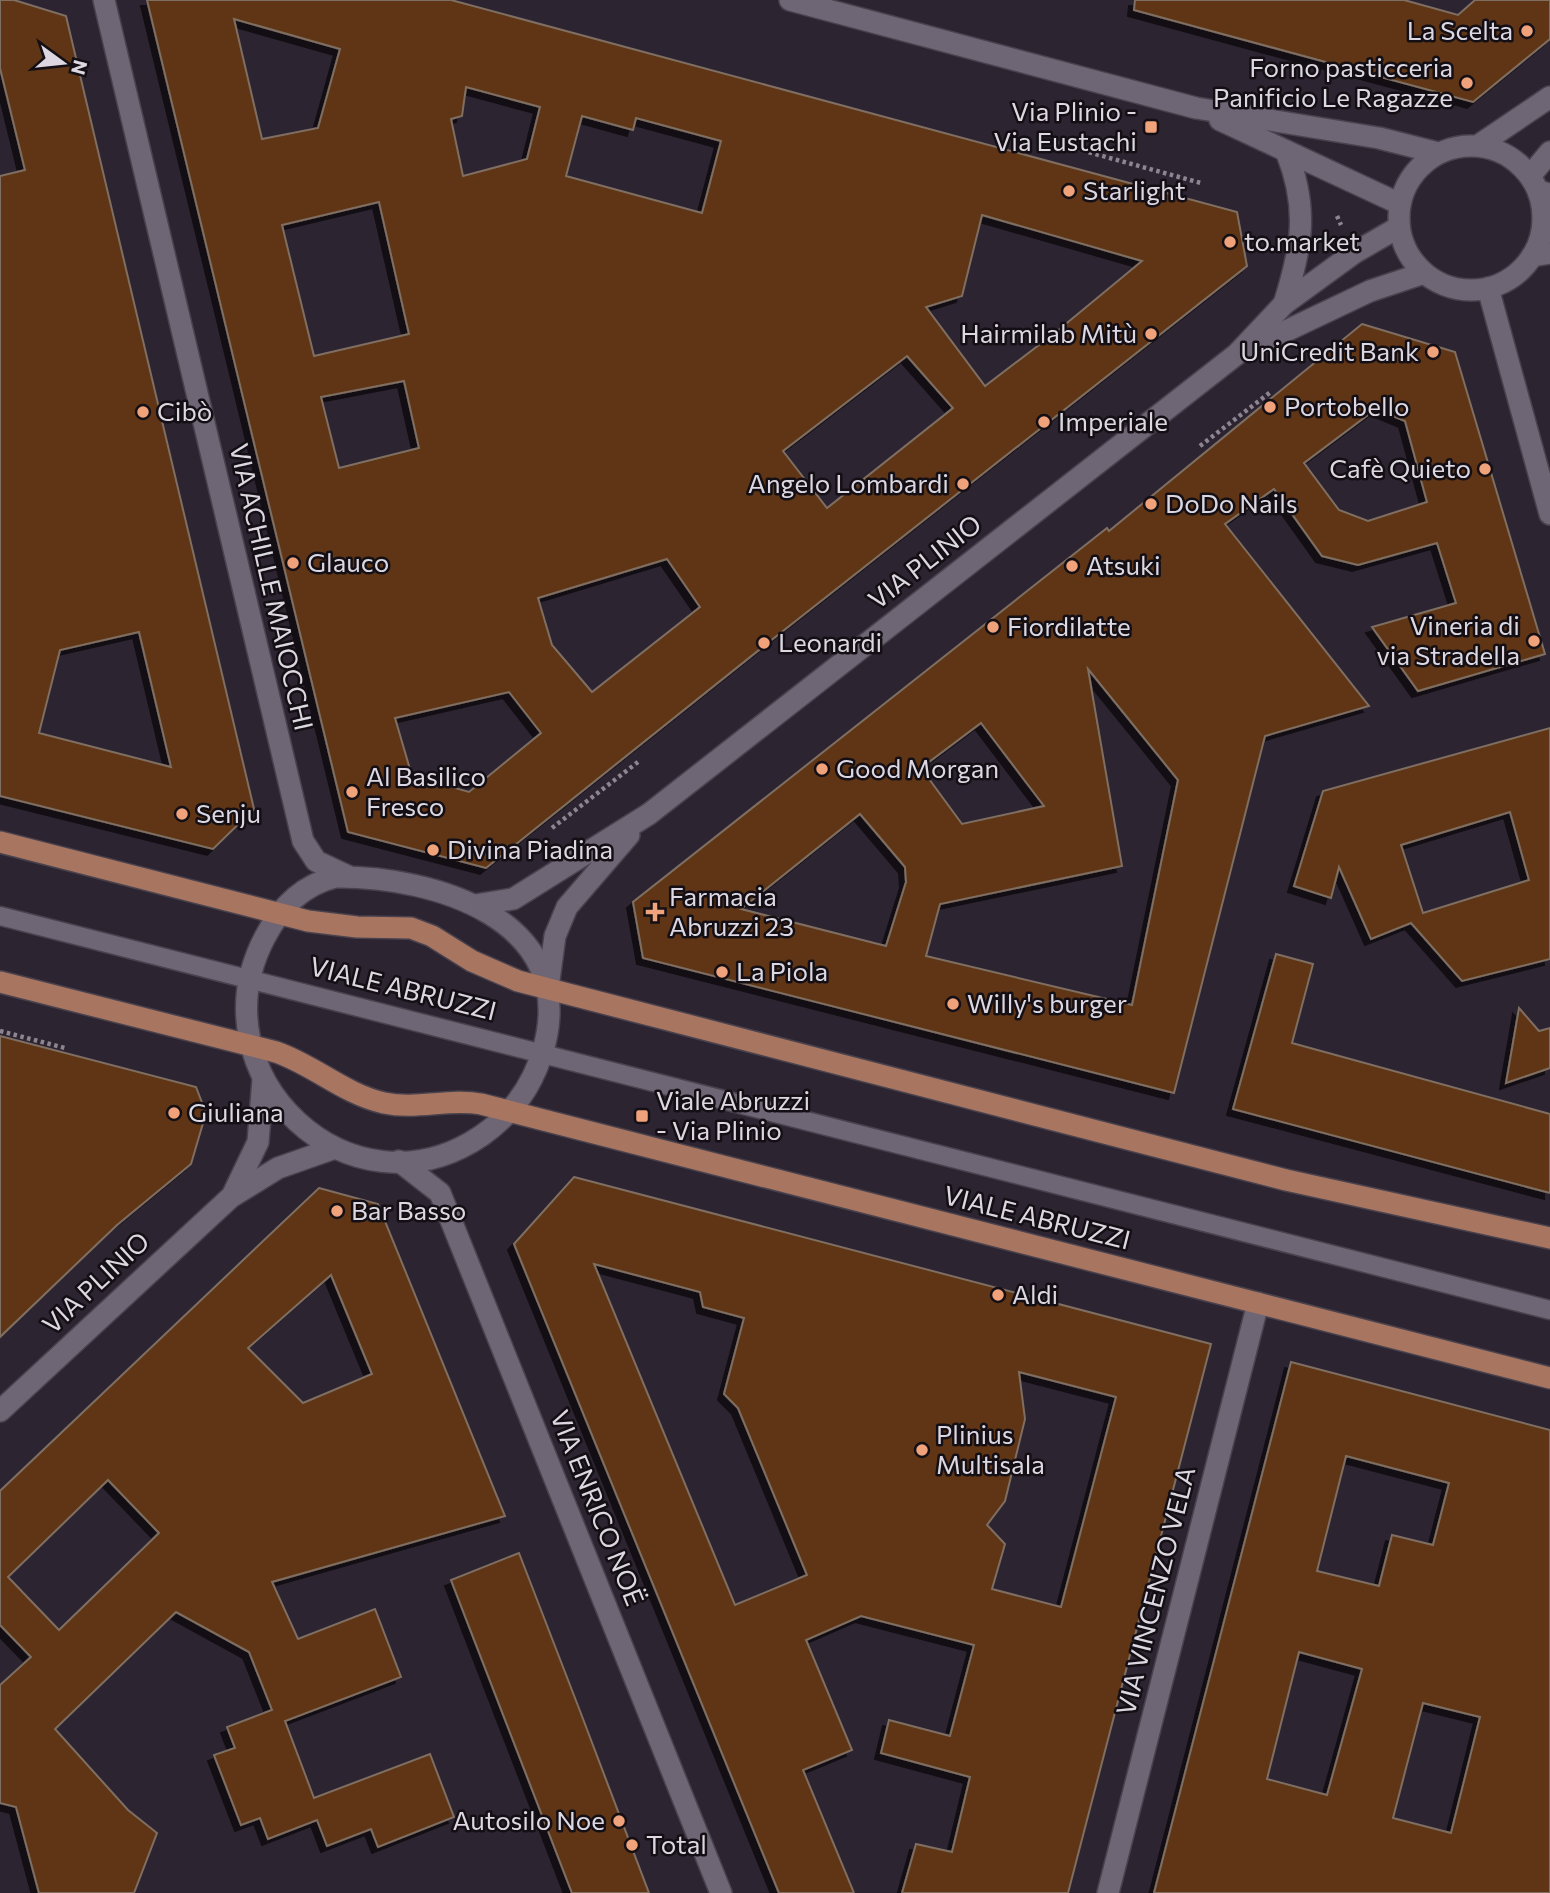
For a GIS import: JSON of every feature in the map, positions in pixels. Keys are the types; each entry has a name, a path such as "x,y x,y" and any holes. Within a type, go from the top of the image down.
{"main road":[{"name":"VIALE ABRUZZI","path":"0,842 279,914 335,925 411,928 432,936 489,969 548,989 1286,1180 1550,1238"},
{"name":"VIALE ABRUZZI","path":"0,982 288,1056 350,1092 384,1103 423,1106 469,1102 1550,1378"}],"street":[{"name":"VIA ACHILLE MAIOCCHI","path":"104,0 301,831 316,861 350,877"},
{"path":"790,0 1196,108 1379,138 1438,153"},
{"path":"1479,145 1550,97"},
{"path":"1196,108 1400,204"},
{"path":"1539,187 1510,156 1479,145 1455,147 1438,153 1417,169 1405,187 1400,204 1399,227 1408,253 1424,273 1453,288 1488,288 1512,277 1541,254 1543,218 1539,187 1550,152"},
{"path":"1284,304 1297,263 1303,219 1298,179 1286,151"},
{"name":"VIA PLINIO","path":"475,905 513,899 649,814 1237,354 1284,304 1354,253 1399,227"},
{"name":"VIA PLINIO","path":"1237,354 1370,290 1424,273"},
{"path":"1488,288 1550,514"},
{"name":"VIA PLINIO","path":"548,989 555,936 567,906 649,814"},
{"path":"335,877 419,887 475,905 498,919 532,949 541,964 548,989 548,1025 542,1054 529,1084 510,1112 478,1138 452,1151 399,1161 369,1158 335,1148 296,1123 263,1079 251,1045 246,1015 249,979 260,946 279,914 307,887 335,877"},
{"name":"VIA PLINIO","path":"231,1197 258,1142 263,1079"},
{"name":"VIA PLINIO","path":"0,1410 231,1197 278,1168 335,1148"},
{"name":"VIA ENRICO NOË","path":"399,1161 440,1193 721,1893"},
{"name":"VIA VINCENZO VELA","path":"1108,1893 1258,1303"}],"lane":[{"name":"VIALE ABRUZZI","path":"0,916 1550,1310"}],"path":[{"path":"1055,143 1201,183"},
{"path":"1200,446 1272,391"},
{"path":"552,828 638,762"},
{"path":"0,1031 65,1048"}],"building":[{"path":"0,0 14,0 66,16 254,809 213,849 0,796 0,176 25,170 0,68","holes":["139,632 171,767 39,733 60,650"]},
{"path":"147,0 451,0 1237,212 1247,266 486,868 348,832","holes":["234,19 340,49 318,128 262,139","466,87 540,107 527,159 463,176 451,119 462,116","582,116 633,130 636,118 721,141 702,213 566,176","379,202 409,334 314,356 282,225","982,215 1142,261 985,386 926,307 962,296","907,356 953,408 827,508 783,451","404,381 419,448 339,468 321,397","667,559 700,607 592,692 552,645 538,598","509,692 541,733 469,792 412,776 395,718"]},
{"path":"1135,0 1404,0 1458,15 1475,0 1550,0 1550,39 1473,102 1134,10"},
{"path":"1362,324 1455,352 1545,654 1418,691 1372,627 1456,603 1437,543 1358,565 1322,556 1274,489 1225,524 1369,706 1265,736 1174,1093 643,958 633,902 1107,528 1109,531","holes":["1376,409 1405,421 1427,502 1368,521 1339,510 1304,463","1088,669 1178,780 1132,1005 926,956 940,904 1122,866","981,723 1044,806 962,824 921,768","860,814 905,867 906,882 886,946 741,909"]},
{"path":"1550,728 1550,959 1462,981 1411,923 1371,939 1339,867 1331,898 1294,886 1323,791","holes":["1510,812 1529,880 1423,913 1401,845"]},
{"path":"1276,954 1313,964 1292,1043 1550,1114 1550,1193 1233,1109"},
{"path":"1519,1008 1539,1031 1550,1028 1550,1068 1506,1083"},
{"path":"0,1036 196,1087 206,1113 191,1164 117,1225 0,1337"},
{"path":"574,1177 1211,1344 1068,1893 902,1893 916,1844 952,1852 970,1777 881,1753 889,1720 950,1736 974,1645 861,1616 806,1640 852,1750 803,1770 854,1893 779,1893 514,1244","holes":["594,1264 700,1292 703,1307 744,1318 724,1394 738,1408 807,1575 735,1605","1019,1372 1116,1397 1061,1607 992,1589 1005,1544 987,1525 1005,1501 1025,1419"]},
{"path":"319,1188 378,1204 505,1516 272,1582 298,1639 375,1609 401,1677 285,1721 314,1798 430,1754 454,1817 378,1847 371,1829 327,1846 317,1820 268,1839 260,1818 241,1825 214,1755 235,1748 227,1727 272,1710 249,1652 176,1612 55,1729 128,1810 157,1833 134,1893 39,1893 16,1807 0,1803 0,1685 31,1657 0,1625 0,1491","holes":["331,1275 372,1374 303,1403 248,1348","108,1480 159,1533 59,1630 8,1577"]},
{"path":"1291,1362 1550,1430 1550,1893 1154,1893","holes":["1346,1456 1449,1483 1433,1545 1392,1535 1379,1586 1317,1571","1299,1652 1362,1669 1327,1795 1267,1779","1423,1703 1480,1717 1451,1833 1393,1818"]},
{"path":"519,1553 649,1893 572,1893 451,1580"}],"place":[{"name":"La Scelta","path":"1527,31"},
{"name":"Forno pasticceria Panificio Le Ragazze","path":"1467,83"},
{"name":"Via Plinio - Via Eustachi","path":"1151,127"},
{"name":"Starlight","path":"1069,191"},
{"name":"to.market","path":"1230,242"},
{"name":"Hairmilab Mitù","path":"1151,334"},
{"name":"UniCredit Bank","path":"1433,352"},
{"name":"Portobello","path":"1270,407"},
{"name":"Cibò","path":"143,412"},
{"name":"Imperiale","path":"1044,422"},
{"name":"Cafè Quieto","path":"1485,469"},
{"name":"Angelo Lombardi","path":"963,484"},
{"name":"DoDo Nails","path":"1151,504"},
{"name":"Glauco","path":"293,563"},
{"name":"Atsuki","path":"1072,566"},
{"name":"Fiordilatte","path":"993,627"},
{"name":"Vineria di via Stradella","path":"1534,641"},
{"name":"Leonardi","path":"764,643"},
{"name":"Good Morgan","path":"822,769"},
{"name":"Al Basilico Fresco","path":"352,792"},
{"name":"Senju","path":"182,814"},
{"name":"Divina Piadina","path":"433,850"},
{"name":"Farmacia Abruzzi 23","path":"655,912"},
{"name":"La Piola","path":"722,972"},
{"name":"Willy's burger","path":"953,1004"},
{"name":"Giuliana","path":"174,1113"},
{"name":"Viale Abruzzi - Via Plinio","path":"642,1116"},
{"name":"Bar Basso","path":"337,1211"},
{"name":"Aldi","path":"998,1295"},
{"name":"Plinius Multisala","path":"922,1450"},
{"name":"Autosilo Noe","path":"619,1821"},
{"name":"Total","path":"632,1845"}]}
